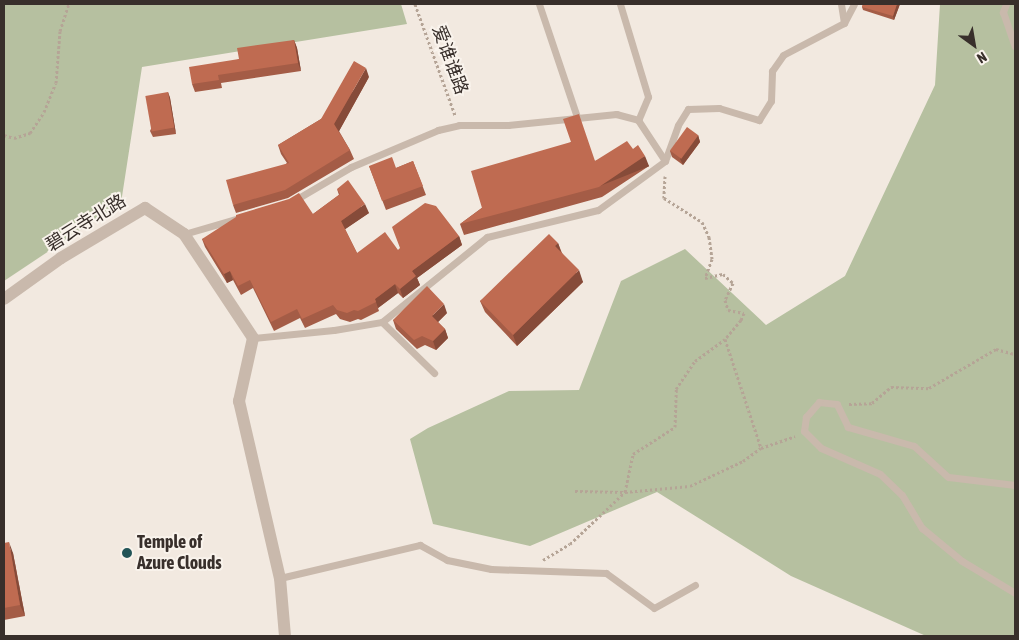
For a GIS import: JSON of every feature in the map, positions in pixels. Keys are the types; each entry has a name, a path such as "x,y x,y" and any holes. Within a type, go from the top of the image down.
{"street":[{"name":"碧云寺北路","path":"4,299 61,258 145,208 184,234 253,338"},
{"path":"253,338 239,400 280,578 285,636"}],"lane":[{"path":"539,4 577,117"},
{"path":"620,4 648,97 638,120"},
{"path":"841,4 844,23"},
{"path":"253,338 334,330 382,322 488,237 598,210 665,161 678,125 688,109 719,108 759,120 771,101 772,71 783,54 844,23 854,4"},
{"path":"1006,4 1003,12 1015,46"},
{"path":"290,203 351,166 438,130 458,125 508,125 616,114 638,120 665,161"},
{"path":"184,234 246,216"},
{"path":"382,322 434,373"},
{"path":"1015,485 948,477 914,446 848,427 837,404 820,402 806,417 804,430 821,448 880,474 902,495 922,528 962,561 1015,593"},
{"path":"280,578 420,544 447,560 491,569 606,573 654,608 695,585"}],"path":[{"path":"4,135 14,138 30,133 44,112 56,83 60,31 69,4"},
{"name":"爱谁谁路","path":"415,4 458,125"},
{"path":"528,569 570,544 625,492 633,454 676,427 676,389 695,362 725,339 741,320 744,313 728,310 725,300 733,282 723,274 705,278 712,259 709,237 702,222 664,198 665,161"},
{"path":"725,339 761,448"},
{"path":"837,404 872,403 891,386 929,388 996,349 1015,354"},
{"path":"575,491 625,492 690,486 743,461 761,448 790,439 804,430"}],"green space":[{"path":"4,4 401,4 407,24 142,67 121,203 4,281"},
{"path":"940,4 1015,4 1015,636 926,636 791,576 657,492 530,546 433,524 410,439 428,428 509,391 579,390 621,281 685,249 766,325 845,276 935,85"}],"building":[{"path":"863,4 897,4 893,16 862,7"},
{"path":"294,40 298,63 218,75 219,80 192,84 189,67 239,59 237,48"},
{"path":"354,61 366,68 334,124 350,150 285,190 233,205 226,180 289,163 278,145 321,119"},
{"path":"168,92 174,127 152,131 145,96"},
{"path":"579,114 595,161 627,141 633,149 638,145 645,156 599,187 460,224 482,208 471,171 571,142 563,119"},
{"path":"687,127 698,135 681,159 670,150"},
{"path":"392,157 396,168 413,161 423,186 382,201 369,166"},
{"path":"348,180 365,204 341,221 357,253 385,232 398,250 400,248 392,227 425,203 436,206 459,236 412,271 416,276 400,289 395,284 375,299 376,302 358,311 354,310 347,313 337,310 333,305 302,319 297,309 271,322 250,280 238,286 230,271 224,274 202,239 236,217 236,215 289,199 299,193 313,214 340,194 337,189"},
{"path":"549,234 558,243 555,246 579,270 513,335 480,301"},
{"path":"427,286 444,304 432,316 445,329 433,341 422,336 414,340 393,320"},
{"path":"9,542 20,605 4,608 4,543"}],"place":[{"name":"Temple of Azure Clouds","path":"127,553"}]}
